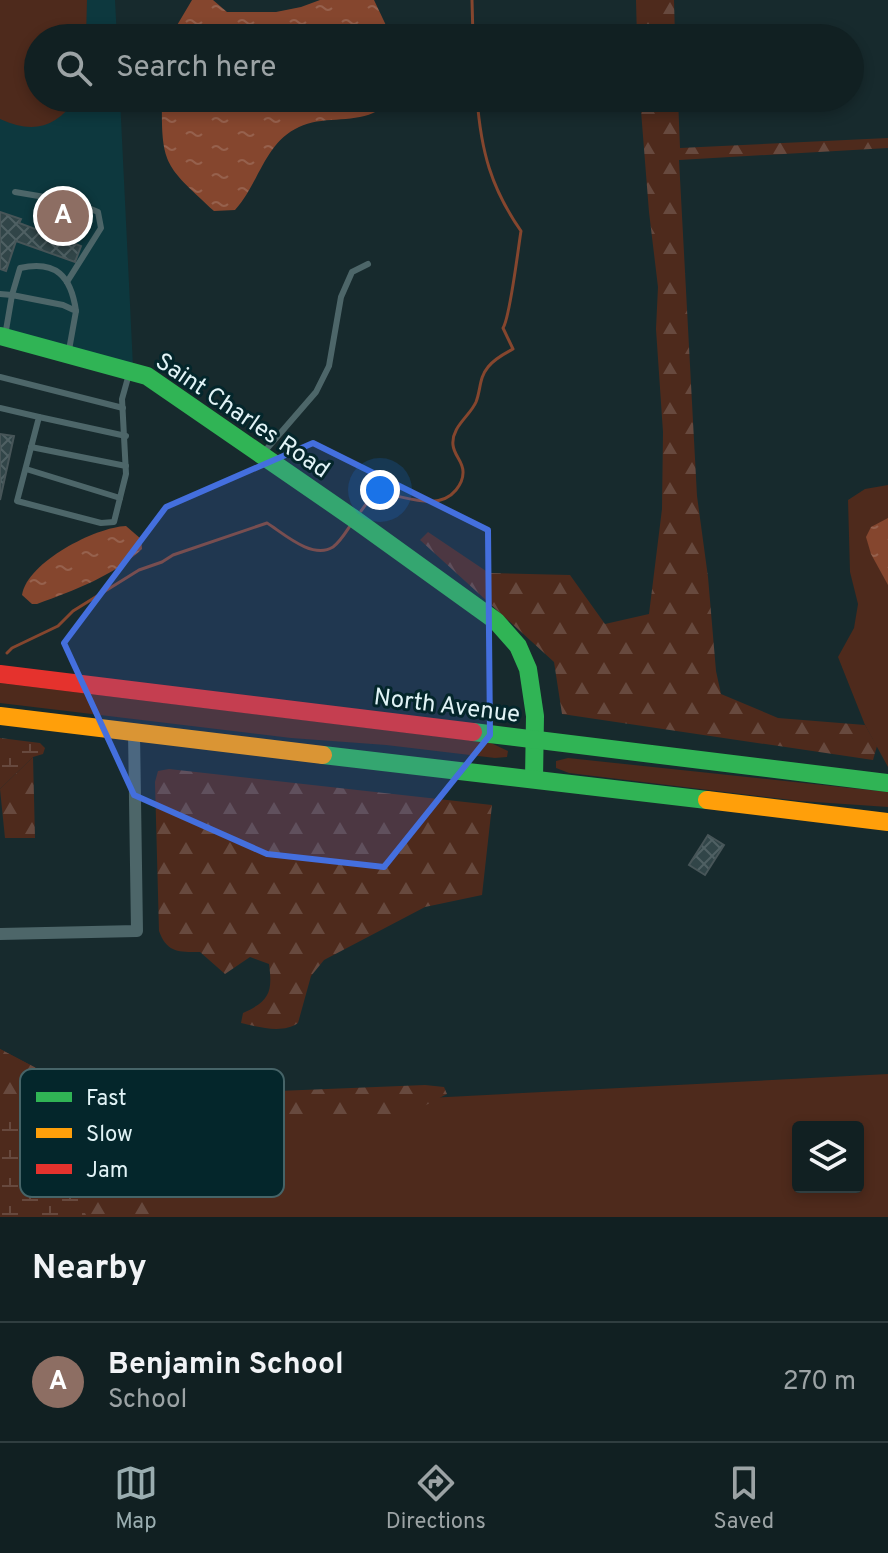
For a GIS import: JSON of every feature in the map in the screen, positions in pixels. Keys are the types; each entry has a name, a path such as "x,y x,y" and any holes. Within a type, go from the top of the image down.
{"main road":[{"name":"Saint Charles Road","path":"2,336 147,376 496,621 514,640 524,657 529,677 536,739 534,779"},
{"name":"North Avenue","path":"0,674 888,783"},
{"path":"0,716 888,822"}],"street":[{"path":"0,934 137,931 134,733"}],"lane":[{"path":"15,192 74,202 98,212 101,228 67,282"},
{"path":"2,336 20,268 43,264 64,276 76,311 68,354"},
{"path":"261,454 292,423 316,392 329,366 341,297 352,272 368,264"},
{"path":"0,294 63,305 76,311"},
{"path":"39,417 17,501 101,523 114,522 126,466 122,399 130,370"},
{"path":"0,377 123,408"},
{"path":"0,408 126,436"},
{"path":"31,447 126,466"},
{"path":"26,469 120,498"}],"highlighted area":[{"path":"313,443 488,530 490,735 384,867 267,854 134,795 64,643 166,507"}],"shaded area":[{"path":"0,0 115,0 116,24 24,24 24,112 121,112 133,366 0,333"}],"green space":[{"path":"0,0 87,0 86,24 24,24 24,112 65,112 52,122 33,127 0,119"},
{"path":"636,0 674,0 675,24 637,24"},
{"path":"641,112 679,112 680,148 888,138 888,148 679,160 697,496 721,694 778,718 865,725 877,746 873,760 562,714 554,662 420,540 428,532 489,573 570,575 605,624 649,614 662,509 663,432 656,329 658,287"},
{"path":"888,485 888,767 865,725 838,657 854,628 858,604 850,572 848,500 865,489"},
{"path":"0,683 491,743 508,751 507,757 495,758 291,738 0,703"},
{"path":"0,738 40,743 45,748 43,754 33,757 0,789"},
{"path":"33,757 35,838 5,838 0,789"},
{"path":"568,758 888,792 888,807 800,801 569,773 556,768 556,761"},
{"path":"169,769 492,805 482,895 425,907 324,960 311,976 298,1023 270,1029 241,1023 243,1013 267,995 269,964 250,957 225,974 200,952 170,947 159,931 155,782 158,771"},
{"path":"0,1049 38,1069 20,1069 20,1197 284,1197 284,1106 888,1074 888,1217 0,1217"},
{"path":"0,1049 38,1069 20,1069 20,1121 0,1104"},
{"path":"425,1085 444,1087 447,1094 409,1114 284,1123 284,1091"},
{"path":"0,1104 20,1121 20,1197 89,1197 83,1209 87,1217 0,1217"},
{"path":"89,1197 177,1197 177,1217 87,1217 83,1209"}],"water":[{"path":"192,0 213,0 227,12 276,12 320,0 374,0 385,24 178,24"},
{"path":"162,112 375,112 355,118 308,124 287,134 270,153 235,210 214,211 185,184 169,163 163,138"},
{"path":"888,518 888,585 871,554 866,537 871,527"},
{"path":"126,526 141,539 142,549 119,567 79,588 37,604 32,604 22,595 36,570 65,548 98,533"}],"building":[{"path":"0,212 21,219 19,223 81,246 75,262 16,241 6,271 0,269"},
{"path":"0,434 14,436 0,500"},
{"path":"708,835 724,845 705,875 689,865"}],"waterway":[{"path":"472,0 473,24"},
{"path":"361,511 372,496 380,493 431,501 449,497 456,490 463,473 454,449 455,433 476,402 485,371 513,349 503,328 521,231 502,200 489,168 479,112"},
{"path":"7,653 58,626 73,611 139,570 173,555 267,523 298,544 325,550 336,545 350,526"}],"traffic: fast":[{"path":"0,336 147,376 496,621 518,646 528,669 535,716 534,779"},
{"path":"473,732 888,783"},
{"path":"323,755 707,800"}],"traffic: slow":[{"path":"0,716 323,755"},
{"path":"707,800 888,822"}],"traffic: jam":[{"path":"0,674 473,732"}],"place":[{"name":"Benjamin School","path":"63,216"}]}
